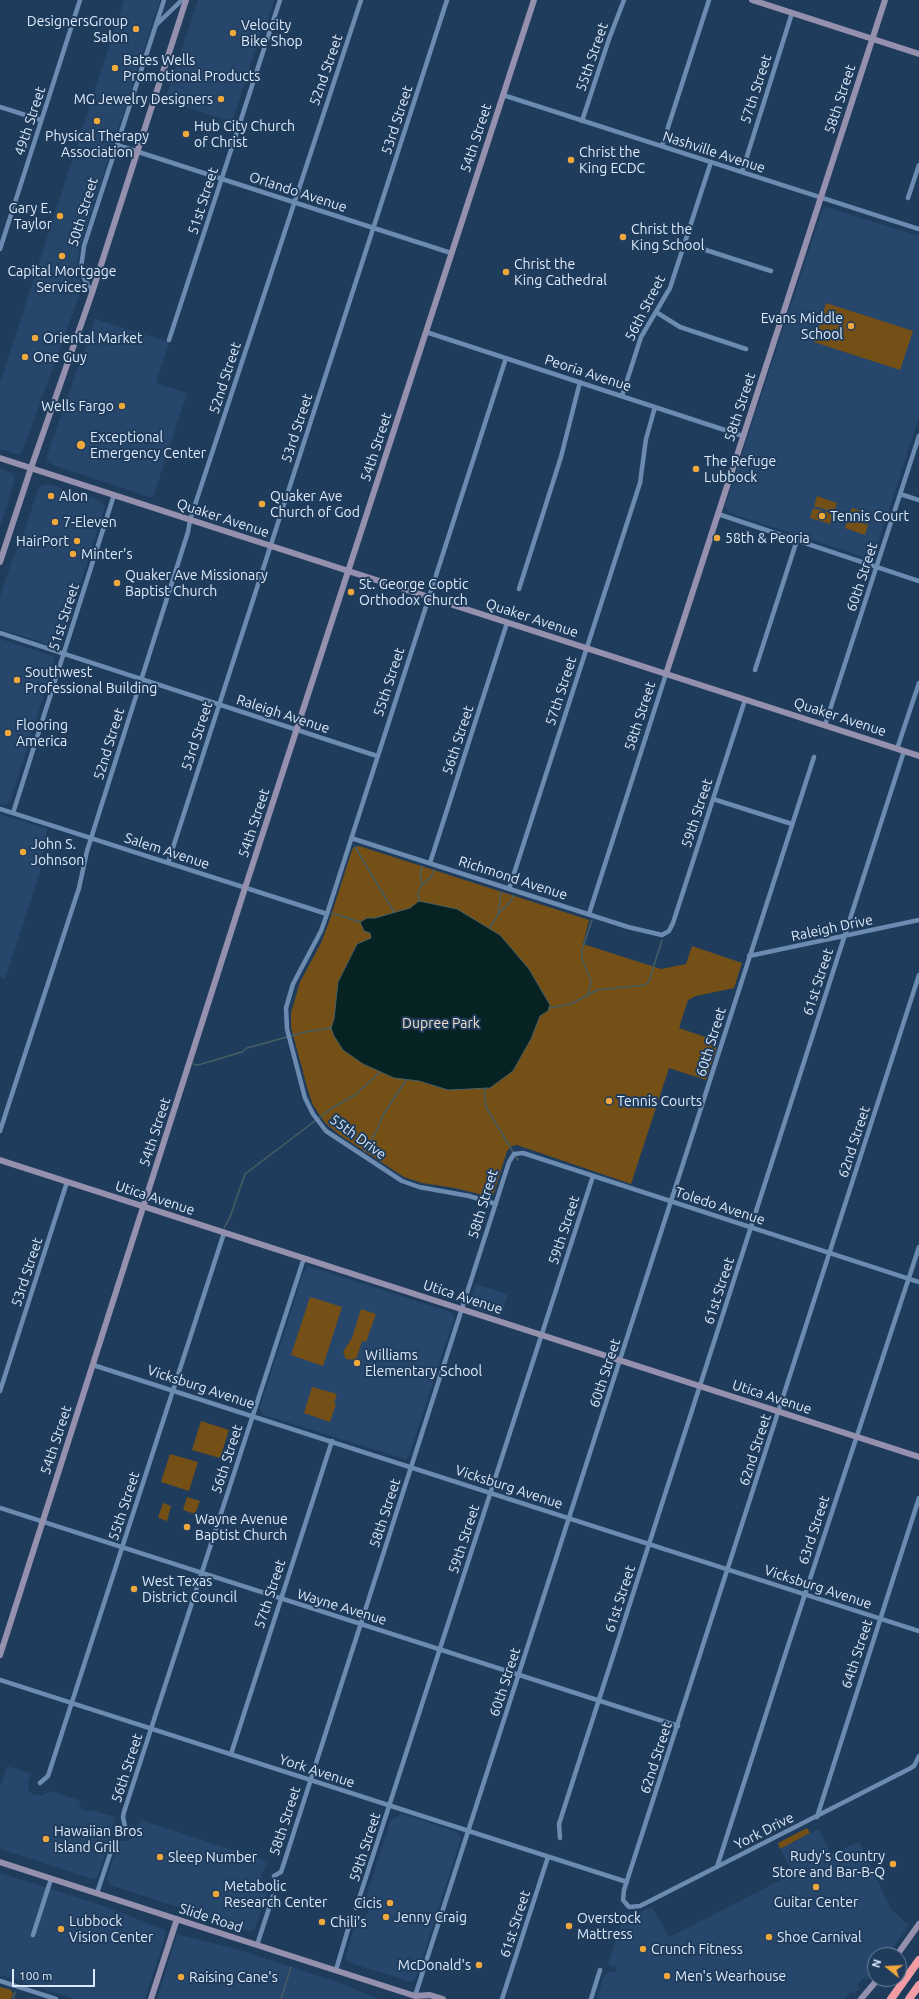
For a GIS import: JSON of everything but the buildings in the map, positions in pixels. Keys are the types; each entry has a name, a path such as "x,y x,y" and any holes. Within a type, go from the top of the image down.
{"highway":[{"path":"891,1999 919,1960"},
{"path":"909,1999 919,1985"}],"street":[{"name":"49th Street","path":"0,249 80,0"},
{"name":"50th Street","path":"92,293 83,276 81,259 164,0"},
{"path":"155,26 182,0"},
{"path":"0,562 30,468 92,293 186,0"},
{"name":"51st Street","path":"169,340 280,0"},
{"name":"52nd Street","path":"0,1131 79,888 91,838 188,532 190,520 293,202 361,0"},
{"name":"53rd Street","path":"168,863 447,0"},
{"name":"54th Street","path":"0,1655 348,571 534,0"},
{"name":"55th Street","path":"582,121 609,39 624,0"},
{"path":"662,146 709,0"},
{"path":"752,0 919,54"},
{"name":"58th Street","path":"589,914 885,0"},
{"name":"57th Street","path":"742,172 792,13"},
{"name":"Nashville Avenue","path":"503,96 919,229"},
{"path":"0,107 42,120"},
{"name":"Orlando Avenue","path":"117,145 452,253"},
{"name":"56th Street","path":"622,396 641,337 670,288 711,162"},
{"path":"908,198 919,165"},
{"path":"684,243 771,271"},
{"path":"656,312 671,324 746,349"},
{"name":"Peoria Avenue","path":"426,332 743,436"},
{"name":"55th Street","path":"286,1010 293,984 321,930 327,914 506,358"},
{"path":"519,589 561,457 580,382"},
{"name":"57th Street","path":"509,889 640,483 646,439 654,407"},
{"name":"60th Street","path":"825,725 919,436"},
{"name":"Quaker Avenue","path":"0,458 919,756"},
{"path":"900,494 919,500"},
{"name":"51st Street","path":"13,813 114,495"},
{"path":"718,514 919,581"},
{"path":"754,670 797,540"},
{"name":"56th Street","path":"430,864 507,623"},
{"name":"Raleigh Avenue","path":"0,633 377,756"},
{"name":"61st Street","path":"560,1838 559,1824 844,937 901,750 919,683"},
{"name":"59th Street","path":"667,932 673,922 745,700"},
{"name":"60th Street","path":"417,1997 468,1831 672,1202 814,757"},
{"path":"713,799 792,824"},
{"name":"Salem Avenue","path":"0,809 327,914"},
{"name":"Richmond Avenue","path":"351,838 658,936 667,932"},
{"name":"Raleigh Drive","path":"750,956 919,920"},
{"name":"62nd Street","path":"629,1907 623,1896 627,1882 919,975"},
{"name":"55th Drive","path":"286,1010 287,1029 305,1098 313,1114 326,1131 402,1181 418,1187 469,1196 496,1204"},
{"name":"Toledo Avenue","path":"514,1154 523,1153 919,1282"},
{"name":"58th Street","path":"274,1876 281,1872 463,1310 509,1162 514,1154"},
{"name":"Utica Avenue","path":"0,1160 919,1457"},
{"name":"59th Street","path":"356,1908 593,1176"},
{"name":"53rd Street","path":"0,1391 67,1182"},
{"name":"55th Street","path":"40,1783 48,1776 224,1233"},
{"name":"63rd Street","path":"717,1867 804,1594 919,1247"},
{"name":"56th Street","path":"125,1827 123,1817 304,1258"},
{"name":"Vicksburg Avenue","path":"93,1365 919,1631"},
{"name":"57th Street","path":"231,1754 332,1441"},
{"name":"64th Street","path":"817,1817 919,1498"},
{"name":"Wayne Avenue","path":"0,1508 678,1726"},
{"name":"York Avenue","path":"0,1680 627,1882"},
{"name":"York Drive","path":"629,1907 640,1906 908,1770 914,1766 919,1756"},
{"path":"97,1893 113,1845"},
{"name":"61st Street","path":"502,1999 548,1857"},
{"name":"Slide Road","path":"0,1862 417,1997 430,1995 444,1999"},
{"path":"33,1935 51,1879"},
{"path":"257,1945 272,1896"},
{"path":"151,1999 177,1919"},
{"path":"903,1947 919,1924"},
{"path":"336,1970 349,1926"},
{"path":"591,1999 600,1970"},
{"path":"0,1980 56,1999"},
{"path":"861,1999 871,1987"}],"shaded area":[{"path":"124,0 160,0 79,250 77,262 80,281 79,296 23,450 20,454 16,454 0,449 0,383"},
{"path":"198,0 274,0 267,24 264,23 232,122 165,100"},
{"name":"Evans Middle School","path":"826,207 919,236 919,417 875,553 867,558 730,513 725,506 822,210"},
{"path":"95,319 169,342 156,383 187,393 153,498 53,465 47,461 47,455"},
{"path":"0,469 12,473 15,479 0,527"},
{"path":"49,484 101,501 105,507 61,643 57,647 0,629 0,597 11,563 24,532 38,489 42,485"},
{"path":"0,639 53,656 55,660 10,802 4,805 0,804"},
{"path":"0,814 47,829 40,872 5,979 0,977"},
{"path":"419,901 457,909 500,935 529,969 550,1005 548,1011 540,1016 531,1039 513,1071 490,1088 448,1090 419,1081 394,1078 363,1064 343,1050 334,1036 331,1028 334,1019 338,982 357,944 371,938 370,933 364,931 360,922 367,918 375,918 410,908"},
{"name":"Williams Elementary School","path":"308,1266 453,1314 454,1318 409,1456 405,1459 264,1415 261,1412 260,1407 304,1271"},
{"path":"476,1284 508,1294 501,1317 472,1307 470,1300"},
{"path":"7,1766 32,1774 28,1780 28,1785 29,1791 34,1795 43,1796 50,1791 81,1801 79,1806 81,1809 88,1811 91,1810 115,1817 112,1827 113,1833 97,1878 92,1879 0,1849 0,1788"},
{"path":"400,1813 457,1832 461,1838 416,1978 412,1982 350,1963 345,1958 356,1921 364,1918 368,1913 368,1907 365,1900 391,1820 399,1816"},
{"path":"141,1820 269,1862 261,1875 263,1883 269,1888 255,1929 250,1931 110,1885 107,1878 119,1841 127,1841 134,1837"},
{"path":"819,1829 831,1854 859,1842 891,1909 909,1925 894,1947 867,1947 867,1979 863,1978 858,1984 859,1989 855,1993 851,1992 845,1999 597,1999 604,1975 609,1972 615,1972 617,1966 608,1965 625,1912 635,1914 652,1907 669,1937 793,1874 780,1849"},
{"path":"0,1873 107,1907 165,1930 165,1937 145,1999 74,1999 0,1975"},
{"path":"177,1934 236,1949 343,1984 380,1999 157,1999"}],"green space":[{"path":"826,303 913,331 900,370 814,342"},
{"name":"Tennis Court","path":"817,496 837,503 834,512 814,506"},
{"name":"Tennis Court","path":"813,508 833,514 830,524 810,518"},
{"name":"Tennis Court","path":"852,508 871,514 868,524 849,517"},
{"name":"Tennis Court","path":"848,519 868,525 865,535 845,528"},
{"name":"Dupree Park","path":"359,846 589,920 583,944 661,969 686,964 692,946 742,963 734,988 696,996 688,1000 679,1028 717,1041 716,1050 706,1080 669,1068 631,1184 517,1145 512,1146 507,1151 494,1193 491,1196 487,1196 455,1188 422,1183 404,1177 341,1136 325,1123 313,1105 307,1087 291,1027 291,1013 300,982 321,943 329,922 352,850 354,847"},
{"path":"310,1297 342,1307 323,1366 291,1355"},
{"path":"361,1309 376,1314 366,1342 362,1341 356,1360 346,1359 343,1352 352,1338"},
{"path":"312,1387 337,1394 334,1403 336,1404 330,1422 304,1413"},
{"path":"201,1421 229,1430 220,1458 192,1450"},
{"path":"170,1454 198,1462 189,1491 161,1482"},
{"path":"187,1497 200,1501 195,1514 183,1510"},
{"path":"163,1503 171,1506 167,1521 158,1518"},
{"path":"807,1828 810,1833 780,1849 778,1843"},
{"path":"0,1987 11,1990 13,1994 11,1999 0,1999"}],"waterway":[{"path":"355,847 394,912"},
{"path":"419,901 418,892 422,884 420,874 422,866"},
{"path":"422,885 431,877 434,870"},
{"path":"490,927 498,915 501,892"},
{"path":"498,914 511,901 513,896"},
{"path":"332,913 360,922"},
{"path":"588,994 591,981 582,959 582,950 592,920"},
{"path":"549,1008 571,1004 597,990 645,985 649,981 662,940"},
{"path":"193,1064 198,1065 242,1052 247,1048 305,1032 331,1028"},
{"path":"224,1228 230,1217 245,1174 332,1108 355,1095 380,1072"},
{"path":"364,1152 376,1132 383,1115 406,1080"},
{"path":"485,1088 487,1109 518,1160"},
{"path":"281,1999 291,1967"},
{"path":"13,1999 15,1992"}],"place":[{"name":"DesignersGroup Salon","path":"136,29"},
{"name":"Velocity Bike Shop","path":"233,33"},
{"name":"Bates Wells Promotional Products","path":"115,68"},
{"name":"MG Jewelry Designers","path":"221,99"},
{"name":"Physical Therapy Association","path":"97,121"},
{"name":"Hub City Church of Christ","path":"186,134"},
{"name":"Christ the King ECDC","path":"571,160"},
{"name":"Gary E. Taylor","path":"60,216"},
{"name":"Christ the King School","path":"623,237"},
{"name":"Capital Mortgage Services","path":"62,256"},
{"name":"Christ the King Cathedral","path":"506,272"},
{"name":"Evans Middle School","path":"851,326"},
{"name":"Oriental Market","path":"35,338"},
{"name":"One Guy","path":"25,357"},
{"name":"Wells Fargo","path":"122,406"},
{"name":"Exceptional Emergency Center","path":"81,445"},
{"name":"The Refuge Lubbock","path":"696,469"},
{"name":"Alon","path":"51,496"},
{"name":"Quaker Ave Church of God","path":"262,504"},
{"name":"Tennis Court","path":"822,516"},
{"name":"7-Eleven","path":"55,522"},
{"name":"58th & Peoria","path":"717,538"},
{"name":"HairPort","path":"77,541"},
{"name":"Minter's","path":"73,554"},
{"name":"Quaker Ave Missionary Baptist Church","path":"117,583"},
{"name":"St. George Coptic Orthodox Church","path":"351,592"},
{"name":"Southwest Professional Building","path":"17,680"},
{"name":"Flooring America","path":"8,733"},
{"name":"John S. Johnson","path":"23,852"},
{"name":"Tennis Courts","path":"609,1101"},
{"name":"Williams Elementary School","path":"357,1363"},
{"name":"Wayne Avenue Baptist Church","path":"187,1527"},
{"name":"West Texas District Council","path":"134,1589"},
{"name":"Hawaiian Bros Island Grill","path":"46,1839"},
{"name":"Sleep Number","path":"160,1857"},
{"name":"Rudy's Country Store and Bar-B-Q","path":"893,1864"},
{"name":"Guitar Center","path":"816,1887"},
{"name":"Metabolic Research Center","path":"216,1894"},
{"name":"Cicis","path":"390,1903"},
{"name":"Jenny Craig","path":"386,1917"},
{"name":"Chili's","path":"322,1922"},
{"name":"Overstock Mattress","path":"569,1926"},
{"name":"Lubbock Vision Center","path":"61,1929"},
{"name":"Shoe Carnival","path":"769,1937"},
{"name":"Crunch Fitness","path":"643,1949"},
{"name":"McDonald's","path":"479,1965"},
{"name":"Men's Wearhouse","path":"667,1976"},
{"name":"Raising Cane's","path":"181,1977"}]}
